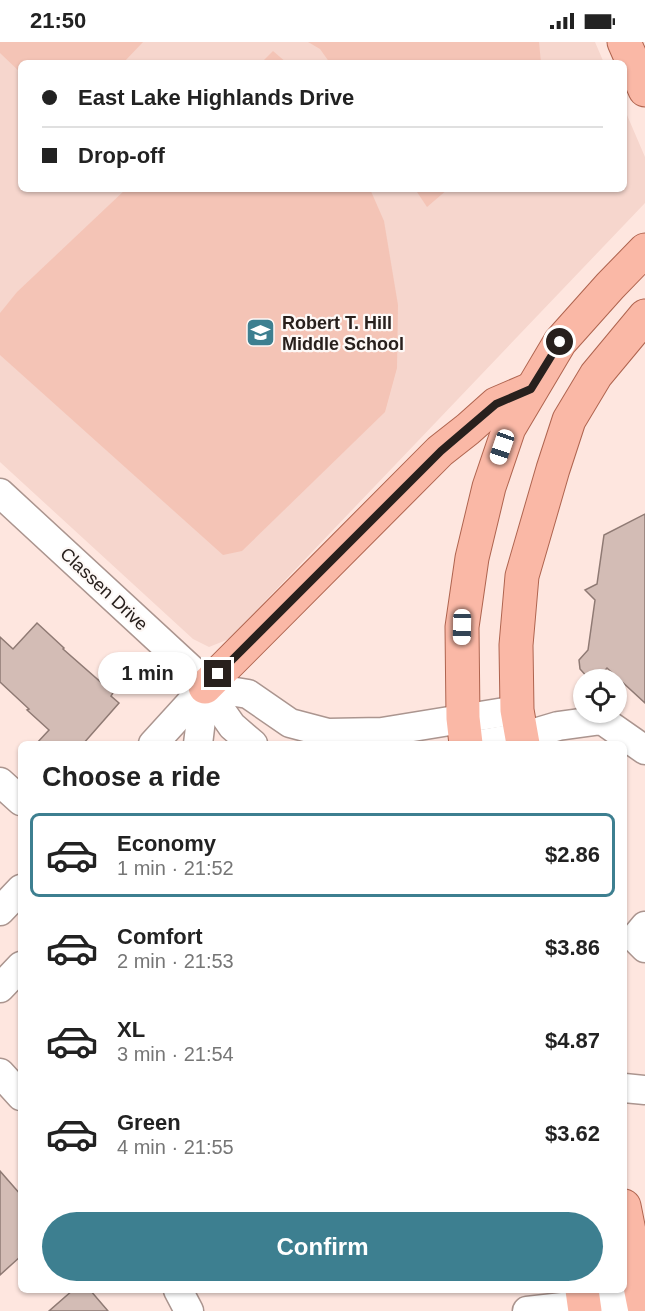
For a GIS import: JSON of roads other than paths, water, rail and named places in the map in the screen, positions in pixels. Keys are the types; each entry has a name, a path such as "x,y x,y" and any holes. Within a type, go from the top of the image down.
{"main road":[{"path":"624,42 645,90"},
{"path":"464,731 462,627 472,558 489,487 509,428 560,342 645,250"},
{"path":"520,730 516,645 522,576 553,469 569,420 596,375 645,316"},
{"path":"205,687 441,451 496,404 531,389"},
{"path":"627,1221 644,1305"}],"street":[{"name":"Classen Drive","path":"0,493 188,667 232,726 250,741"},
{"path":"205,687 248,694 290,723 328,733 520,730 602,720 645,750"},
{"path":"156,741 205,687"},
{"path":"198,741 205,687"},
{"path":"490,741 520,730"},
{"path":"0,782 18,798"},
{"path":"0,911 18,892"},
{"path":"645,926 635,938 645,948"},
{"path":"0,988 18,969"},
{"path":"0,1073 18,1093"},
{"path":"627,1088 645,1090"},
{"path":"180,1293 189,1311"},
{"path":"527,1311 584,1302 644,1305"}],"place":[{"name":"Robert T. Hill Middle School","path":"261,333"}]}
